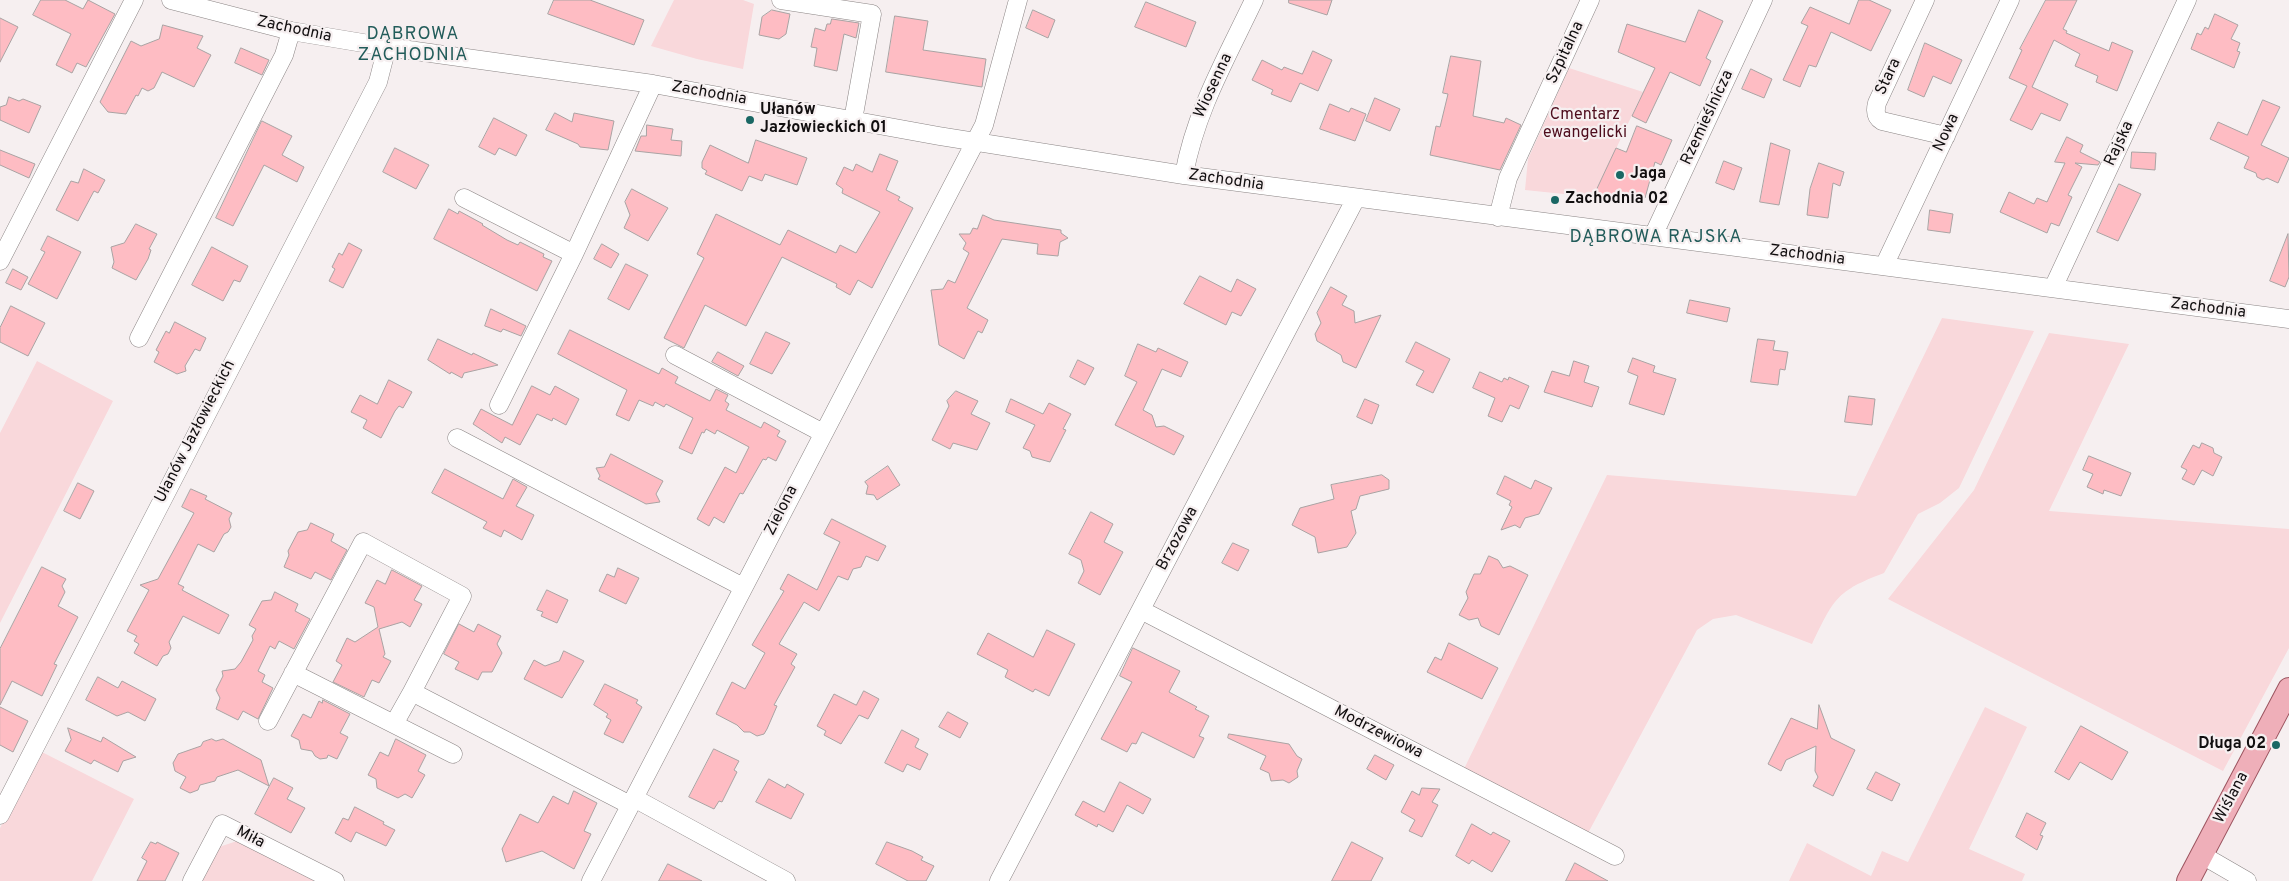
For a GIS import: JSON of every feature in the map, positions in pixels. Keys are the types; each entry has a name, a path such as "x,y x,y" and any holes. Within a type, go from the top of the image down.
{"main road":[{"name":"Wiślana","path":"2188,881 2289,689"}],"street":[{"path":"0,261 134,0"},
{"name":"Zachodnia","path":"171,0 201,4 291,31 386,47 653,84 975,142 1184,175 2289,319"},
{"path":"781,0 872,14 853,120"},
{"name":"Zielona","path":"591,881 984,125 1018,0"},
{"name":"Wiosenna","path":"1184,175 1189,148 1198,118 1254,0"},
{"name":"Szpitalna","path":"1498,217 1508,178 1590,0"},
{"name":"Rzemieślnicza","path":"1653,236 1763,0"},
{"name":"Stara","path":"1924,0 1875,111 1878,118 1882,121 1946,136"},
{"name":"Nowa","path":"1884,266 2010,0"},
{"name":"Rajska","path":"2053,288 2187,0"},
{"path":"139,338 284,54 291,31"},
{"name":"Ułanów Jazłowieckich","path":"0,815 378,82 386,47"},
{"path":"499,404 574,254 653,84"},
{"path":"464,198 574,254"},
{"name":"Brzozowa","path":"999,881 1356,198"},
{"path":"675,355 823,433"},
{"path":"457,438 743,587"},
{"path":"268,721 363,542 462,596 394,724"},
{"name":"Modrzewiowa","path":"1141,610 1615,856"},
{"path":"293,673 453,754"},
{"path":"412,692 632,801 786,881"},
{"name":"Miła","path":"192,881 222,824 335,881"},
{"path":"2202,855 2247,881"}],"green space":[{"path":"674,0 743,0 754,4 743,69 651,46"},
{"name":"Cmentarz ewangelicki","path":"1569,68 1643,92 1593,197 1525,190 1528,159"},
{"path":"1942,318 2034,331 1959,488 1940,503 1918,514 1884,573 1856,585 1838,598 1826,616 1812,644 1736,615 1713,619 1697,630 1587,835 1464,769 1607,475 1856,496"},
{"path":"2049,333 2129,344 2049,511 2289,529 2289,648 2223,771 1888,599 1974,490"},
{"path":"37,361 113,401 0,623 0,433"},
{"path":"1985,707 2027,727 1969,849 2025,874 2022,881 1789,881 1807,843 1871,876 1882,851 1908,862"},
{"path":"40,751 134,799 92,881 0,881 0,828"},
{"path":"237,841 315,881 201,881 219,847"}],"building":[{"path":"41,0 65,0 83,9 88,0 115,14 86,67 77,63 72,73 56,65 71,34 33,15"},
{"path":"554,0 590,0 644,20 634,45 548,14"},
{"path":"1289,0 1332,0 1327,15 1289,3"},
{"path":"1859,0 1869,0 1891,10 1871,51 1831,32 1816,67 1809,65 1800,87 1783,80 1808,26 1801,23 1810,7 1849,24"},
{"path":"2046,0 2077,0 2063,29 2067,31 2066,33 2109,51 2112,42 2133,51 2117,91 2096,82 2098,76 2075,66 2080,54 2054,40 2032,87 2068,104 2060,121 2041,113 2032,130 2010,120 2027,86 2009,78 2022,50 2020,49"},
{"path":"1146,2 1196,22 1186,47 1135,27"},
{"path":"772,10 790,14 786,34 779,39 759,35 762,17"},
{"path":"1033,10 1055,20 1048,38 1026,28"},
{"path":"1699,10 1723,21 1706,58 1711,61 1700,86 1670,72 1646,123 1632,116 1655,68 1618,52 1627,24 1685,42"},
{"path":"2215,14 2238,25 2231,39 2240,43 2237,51 2240,52 2234,68 2191,49 2197,33 2201,35 2205,27 2208,29"},
{"path":"895,16 928,21 923,50 986,59 982,87 886,72"},
{"path":"0,18 18,27 0,62"},
{"path":"832,19 859,23 856,38 844,34 837,71 814,66 817,48 811,47 815,28 825,31 827,24 830,24"},
{"path":"163,25 203,36 197,48 211,55 194,87 162,72 154,88 148,91 142,88 138,96 136,95 126,114 108,112 100,102 131,41 141,46 159,39"},
{"path":"1925,43 1962,60 1951,84 1933,76 1924,97 1908,90"},
{"path":"241,48 269,60 262,75 235,63"},
{"path":"1313,51 1332,60 1318,91 1300,83 1291,102 1271,94 1273,90 1252,80 1262,60 1282,70 1284,67 1302,74"},
{"path":"1451,56 1481,61 1473,116 1504,123 1506,118 1521,125 1500,170 1430,155 1436,126 1440,127 1448,94 1443,93"},
{"path":"1751,69 1772,79 1764,98 1742,89"},
{"path":"9,97 19,101 23,99 41,106 29,133 0,120 0,107 6,105"},
{"path":"1375,98 1400,109 1390,131 1366,121"},
{"path":"2263,100 2280,107 2261,145 2289,158 2278,183 2267,178 2263,180 2257,177 2256,173 2244,168 2249,157 2210,139 2218,122 2247,135"},
{"path":"1330,104 1349,112 1351,108 1366,114 1355,141 1320,129"},
{"path":"555,113 572,122 574,113 614,121 608,150 580,147 578,144 546,130"},
{"path":"494,118 527,135 516,156 499,148 495,155 479,147"},
{"path":"262,121 292,136 282,155 304,167 297,182 264,165 233,226 216,218"},
{"path":"647,125 673,129 671,140 682,141 681,156 635,151 641,136 646,136"},
{"path":"1637,126 1672,140 1661,165 1655,162 1645,198 1614,193 1611,200 1593,197 1616,148 1626,152"},
{"path":"2067,137 2083,145 2080,152 2100,162 2098,165 2075,163 2082,167 2068,195 2072,197 2059,226 2051,223 2047,233 2000,212 2009,192 2034,204 2037,198 2047,202 2065,163 2055,162"},
{"path":"756,140 807,158 797,185 765,174 762,181 749,176 742,191 705,174 707,171 702,168 702,162 710,145 748,163"},
{"path":"1771,143 1790,150 1779,205 1760,202"},
{"path":"395,148 429,165 416,189 383,172"},
{"path":"0,150 35,164 29,178 0,165"},
{"path":"2132,152 2156,153 2155,170 2131,168"},
{"path":"880,154 898,161 886,190 900,197 898,200 913,208 872,288 858,280 850,295 836,287 837,284 782,257 746,326 705,305 684,348 664,338 704,258 697,254 716,214 780,245 788,230 836,253 840,245 856,253 880,212 842,193 843,189 836,184 844,167 853,171 856,164 872,172"},
{"path":"1724,161 1742,168 1734,190 1716,183"},
{"path":"1819,163 1844,172 1840,186 1833,183 1828,218 1807,215 1810,189"},
{"path":"84,169 105,180 98,193 94,191 78,221 56,210 71,181 78,183"},
{"path":"2119,184 2141,194 2118,241 2097,232"},
{"path":"632,189 668,208 648,241 624,228 630,215 625,202"},
{"path":"449,209 458,214 459,211 507,240 518,245 520,242 544,254 543,257 552,261 537,291 434,239"},
{"path":"1930,210 1953,214 1950,233 1928,230"},
{"path":"983,215 994,220 1061,230 1061,233 1068,238 1060,242 1058,256 1037,254 1038,244 1002,239 967,308 988,320 982,333 978,331 964,359 939,345 931,290 943,289 948,280 955,283 969,253 963,249 966,243 959,234 970,234 973,228 977,229"},
{"path":"136,224 157,234 149,249 151,250 148,259 136,280 112,268 114,262 111,247 124,243"},
{"path":"2288,234 2289,277 2285,287 2270,281"},
{"path":"48,236 81,252 57,299 28,284 45,252 41,250"},
{"path":"349,243 362,250 343,288 329,281 335,269 332,267 339,253 342,255"},
{"path":"602,244 619,254 611,268 594,259"},
{"path":"212,247 248,266 240,282 234,280 223,301 192,285"},
{"path":"626,264 648,275 629,310 608,299"},
{"path":"13,269 28,277 21,290 6,283"},
{"path":"1200,276 1231,292 1237,279 1256,289 1241,316 1232,312 1226,325 1184,304"},
{"path":"1331,287 1347,296 1342,305 1354,311 1355,323 1381,315 1356,368 1343,362 1341,355 1317,341 1315,334 1321,323 1317,313"},
{"path":"1690,300 1730,308 1727,322 1687,313"},
{"path":"11,306 45,323 28,356 0,342 0,328"},
{"path":"491,309 526,326 521,336 503,329 501,332 485,326"},
{"path":"175,322 206,338 200,351 195,349 185,366 186,371 177,374 154,362 159,352 156,350 166,331 169,333"},
{"path":"570,330 659,374 662,368 678,377 675,383 710,401 716,389 728,395 725,401 729,404 726,410 761,428 764,422 780,431 777,436 786,441 776,461 768,457 766,460 763,459 743,494 740,493 724,523 714,517 709,526 697,519 725,467 736,473 749,447 717,430 715,434 706,429 704,433 702,432 692,454 679,448 693,418 666,404 664,407 655,402 653,406 639,400 629,421 616,415 627,390 558,354"},
{"path":"766,332 790,343 772,374 750,364"},
{"path":"438,339 498,365 464,373 462,378 451,372 450,374 428,360"},
{"path":"1758,339 1775,341 1773,350 1788,352 1785,370 1780,369 1778,385 1751,382"},
{"path":"1416,342 1450,359 1433,393 1416,385 1424,371 1406,362"},
{"path":"1138,344 1156,352 1158,348 1188,362 1181,377 1162,369 1143,410 1152,415 1156,427 1164,426 1184,436 1174,455 1115,425 1137,382 1125,376"},
{"path":"718,352 744,366 738,376 712,362"},
{"path":"1633,358 1655,366 1653,372 1676,379 1664,415 1629,404 1638,376 1628,372"},
{"path":"1078,360 1094,368 1085,385 1070,377"},
{"path":"1574,361 1589,366 1584,382 1599,387 1592,407 1544,392 1552,371 1569,376"},
{"path":"1480,372 1502,382 1504,378 1508,380 1509,377 1529,386 1519,409 1510,405 1502,422 1488,416 1495,398 1473,388"},
{"path":"389,380 412,392 403,408 399,406 395,411 381,438 363,428 367,420 351,412 360,395 377,404"},
{"path":"532,386 550,395 555,386 579,399 566,425 553,418 552,421 537,414 520,445 505,437 502,443 473,424 481,409 512,425"},
{"path":"956,391 978,401 971,414 990,423 977,450 953,443 950,449 932,440 949,406 947,401"},
{"path":"1849,396 1875,399 1872,425 1845,422"},
{"path":"1011,399 1043,414 1049,403 1071,414 1063,429 1066,430 1050,462 1032,457 1030,451 1023,448 1035,425 1006,412"},
{"path":"1365,399 1379,405 1372,424 1357,417"},
{"path":"2202,443 2213,448 2214,453 2222,457 2213,476 2202,470 2194,485 2182,479 2187,470 2181,467 2193,445 2199,448"},
{"path":"611,454 663,481 656,494 660,502 646,504 598,479 600,476 596,468 604,467"},
{"path":"2089,456 2131,473 2121,496 2104,490 2103,494 2087,487 2093,474 2083,470"},
{"path":"888,466 900,485 877,500 874,495 866,494 868,486 865,482"},
{"path":"445,469 503,499 513,479 527,487 516,506 534,515 522,540 504,530 501,537 483,528 487,522 432,493"},
{"path":"1382,475 1389,480 1389,489 1360,496 1356,509 1351,511 1356,533 1347,547 1318,553 1315,537 1292,525 1300,508 1334,499 1331,485"},
{"path":"1505,476 1531,489 1535,480 1552,488 1539,514 1525,518 1520,528 1515,525 1501,530 1512,507 1509,505 1511,501 1497,494"},
{"path":"78,483 94,491 80,519 64,511"},
{"path":"191,489 207,496 205,499 232,513 229,519 231,527 224,534 214,552 198,544 178,584 184,587 182,590 229,615 219,634 183,616 169,642 171,648 168,654 163,656 157,666 134,653 139,644 134,641 137,636 127,631 149,590 140,585 158,579 194,513 182,507"},
{"path":"1091,512 1113,524 1104,542 1123,552 1100,595 1078,583 1084,571 1081,560 1069,554"},
{"path":"832,519 886,546 878,561 866,556 861,567 853,569 848,580 838,576 819,611 804,602 779,644 797,654 791,664 795,667 774,705 777,706 767,729 764,734 757,736 750,732 744,732 737,725 716,714 732,682 745,689 765,653 752,645 784,591 780,589 788,574 817,590 840,542 824,534"},
{"path":"311,523 334,534 331,541 347,550 331,580 315,572 311,579 284,567 289,555 288,551 298,532 307,530"},
{"path":"1233,543 1249,550 1238,571 1222,563"},
{"path":"1489,556 1498,560 1503,568 1510,566 1528,575 1499,635 1481,626 1478,618 1469,620 1459,615 1468,598 1466,592 1474,574 1480,574"},
{"path":"42,567 66,579 62,586 65,592 58,606 78,617 54,664 57,665 42,696 12,681 0,705 0,649"},
{"path":"618,568 639,578 626,604 599,591 607,574 614,577"},
{"path":"392,570 422,586 414,600 422,604 410,627 402,622 379,629 385,654 383,657 391,661 379,683 372,680 364,697 333,682 342,665 336,661 347,638 355,642 378,627 374,607 365,603 377,580 385,584"},
{"path":"547,590 568,600 557,623 541,616 543,612 537,610"},
{"path":"275,592 298,604 295,611 310,619 294,649 279,641 275,649 270,646 258,671 265,675 262,682 273,688 258,719 243,711 238,720 216,709 220,698 216,690 223,676 222,671 235,669 241,662 253,640 252,636 256,629 249,625 262,601 271,600"},
{"path":"459,624 474,632 478,624 501,636 497,644 502,653 492,672 482,672 478,680 455,669 459,662 444,654"},
{"path":"1047,630 1075,644 1049,696 1035,689 1033,692 1005,677 1008,670 977,654 988,633 1033,657"},
{"path":"1449,643 1498,668 1482,699 1427,672 1435,657 1441,660"},
{"path":"1133,648 1180,671 1169,692 1197,707 1195,709 1209,716 1199,736 1204,738 1194,758 1142,732 1136,744 1132,743 1127,752 1101,739 1132,682 1120,676"},
{"path":"564,651 584,661 562,698 524,679 534,660 545,666 559,661"},
{"path":"98,677 118,688 122,681 156,699 145,721 128,712 117,716 86,700"},
{"path":"605,684 638,700 636,703 642,707 623,743 604,734 611,720 606,717 608,714 594,705"},
{"path":"864,691 879,699 868,719 859,715 841,744 824,735 826,731 817,726 834,694 856,705"},
{"path":"323,700 350,714 340,733 348,737 337,759 328,755 327,758 320,759 312,751 301,749 299,740 291,736 303,714 311,718 319,701 322,703"},
{"path":"1819,705 1831,738 1855,750 1833,796 1813,786 1818,777 1815,771 1816,746 1786,760 1781,771 1768,764 1791,718 1817,729"},
{"path":"0,707 28,721 13,752 0,745"},
{"path":"948,712 968,723 960,738 939,727"},
{"path":"2081,726 2128,752 2112,780 2080,762 2069,780 2055,772"},
{"path":"68,728 101,742 103,737 136,757 123,761 118,772 94,760 91,764 65,751 71,740"},
{"path":"902,730 919,739 915,747 928,754 920,770 907,764 903,772 885,763"},
{"path":"1229,734 1289,744 1297,756 1302,759 1297,771 1298,777 1289,783 1283,780 1271,781 1269,773 1260,769 1266,756 1228,738"},
{"path":"212,739 216,741 223,739 261,760 269,786 238,770 217,777 215,781 200,785 198,790 190,793 180,788 186,777 175,771 173,763 178,754 201,746 203,742"},
{"path":"396,739 426,755 418,771 425,775 412,798 405,794 398,798 377,788 376,779 368,775 380,752 388,756"},
{"path":"714,749 739,761 734,770 737,772 722,802 719,801 714,809 689,797"},
{"path":"1375,755 1394,765 1386,780 1367,769"},
{"path":"1876,772 1900,784 1892,801 1867,789"},
{"path":"274,778 293,788 287,799 305,808 291,833 255,814"},
{"path":"769,779 785,788 787,784 804,794 791,819 756,802"},
{"path":"1120,782 1151,799 1143,814 1127,805 1113,832 1098,824 1097,827 1075,815 1083,801 1104,812"},
{"path":"1422,788 1440,789 1432,802 1438,805 1422,837 1409,831 1415,820 1401,812 1412,791 1419,795"},
{"path":"574,791 597,803 584,831 591,834 574,869 542,851 506,862 502,849 520,814 538,823 553,796 568,804"},
{"path":"355,807 395,830 386,846 356,832 351,842 335,833 343,818 348,820"},
{"path":"2027,813 2046,823 2040,835 2043,836 2037,850 2016,837"},
{"path":"1472,824 1491,835 1493,832 1510,841 1492,872 1472,860 1469,864 1456,856"},
{"path":"151,842 156,844 157,842 179,853 165,881 137,881 147,861 142,858"},
{"path":"887,842 912,851 923,857 921,860 934,866 926,881 908,881 876,864"},
{"path":"1352,842 1383,858 1371,881 1332,881"},
{"path":"1575,863 1608,881 1566,881"},
{"path":"668,864 702,881 659,881"}],"place":[{"name":"Ułanów Jazłowieckich 01","path":"750,120"},
{"name":"Jaga","path":"1620,175"},
{"name":"Zachodnia 02","path":"1555,200"},
{"name":"Długa 02","path":"2276,745"}],"district":[{"name":"DĄBROWA ZACHODNIA","path":"413,45"},
{"name":"DĄBROWA RAJSKA","path":"1656,238"}]}
